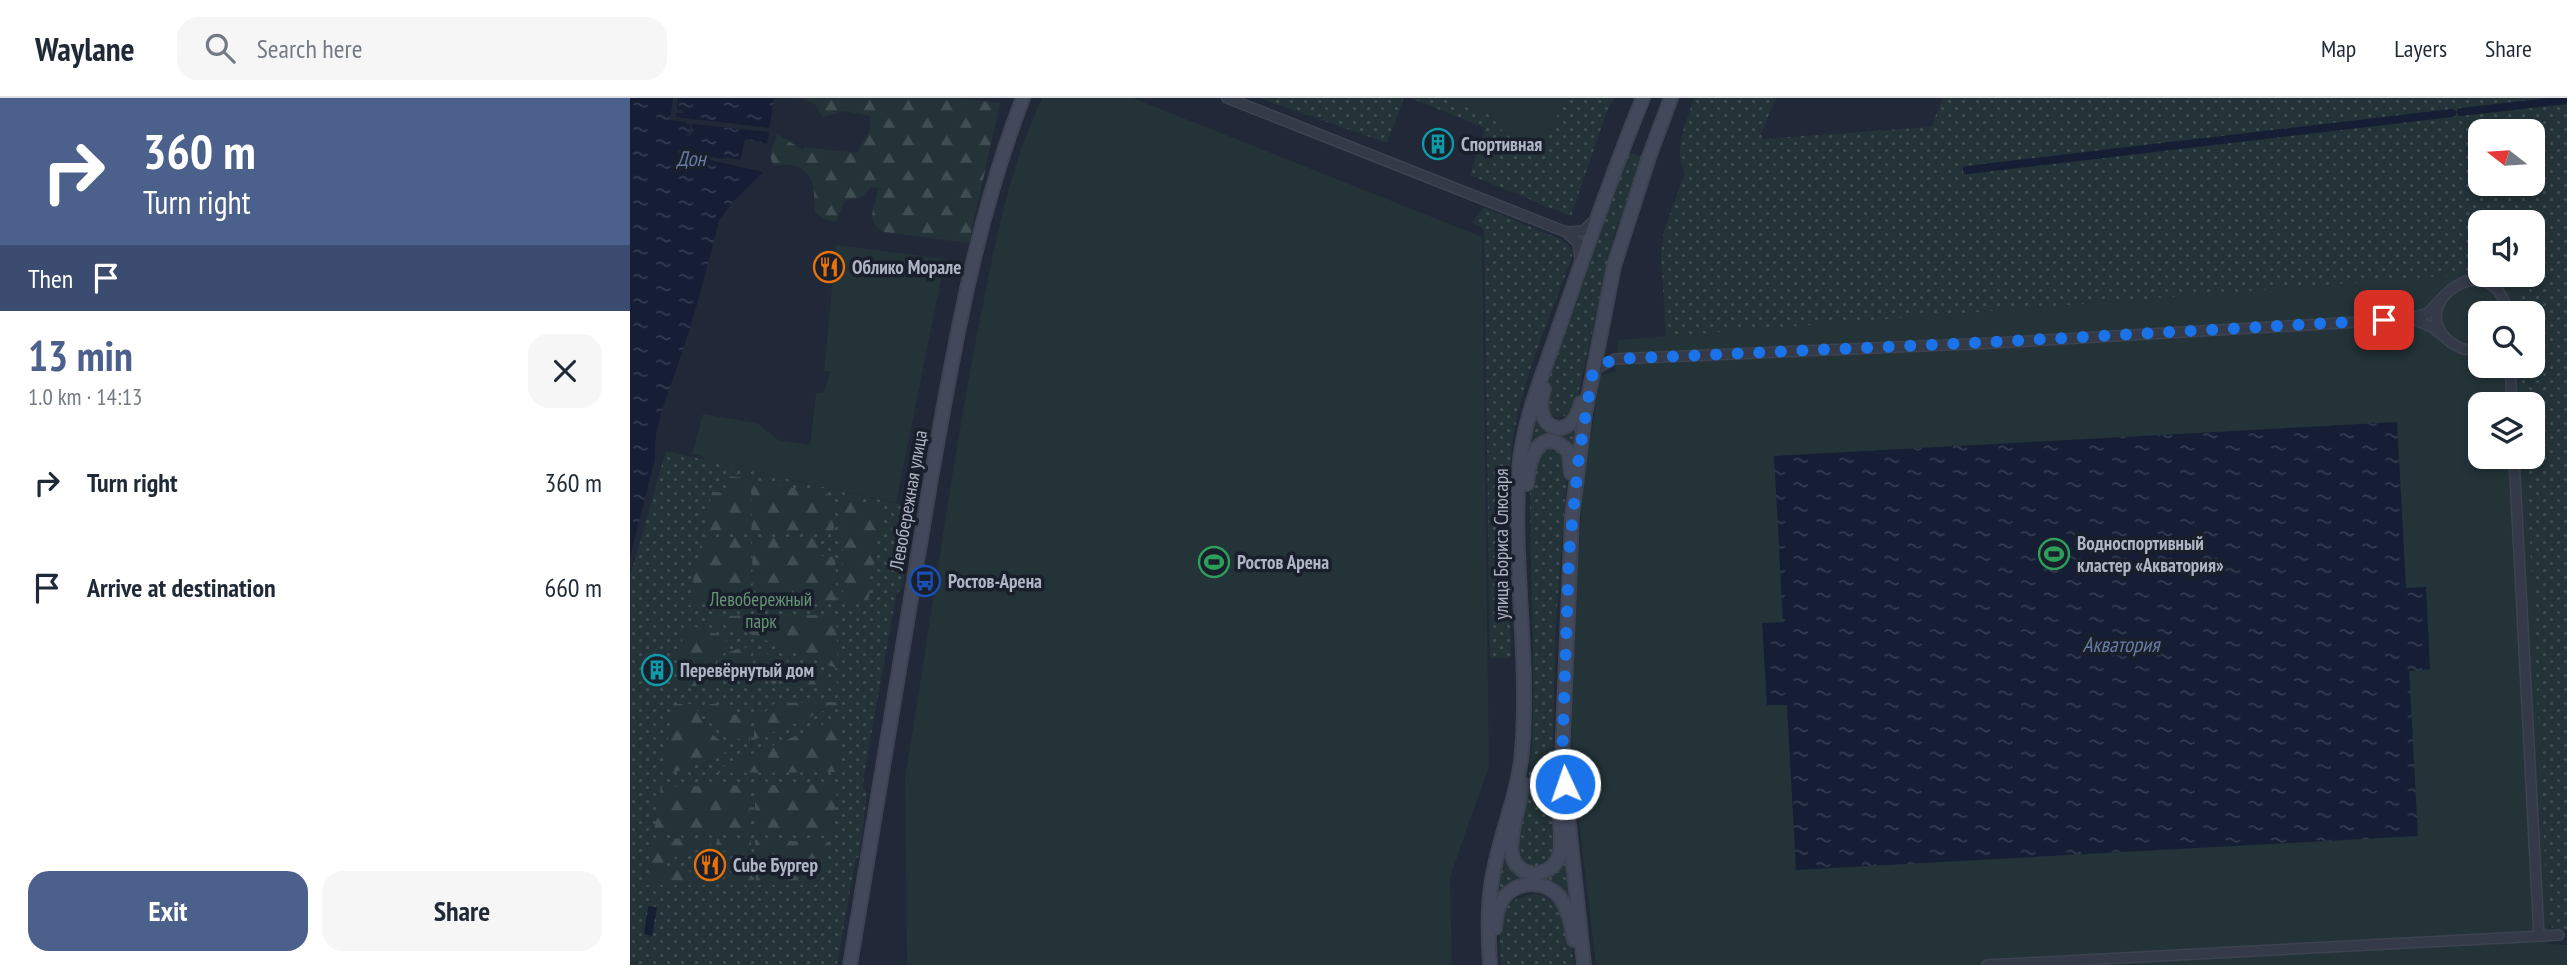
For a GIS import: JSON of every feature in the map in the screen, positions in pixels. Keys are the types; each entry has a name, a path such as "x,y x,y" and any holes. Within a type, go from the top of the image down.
{"main road":[{"name":"Левобережная улица","path":"852,965 906,620 952,361 975,250 1023,98"},
{"name":"улица Бориса Слюсаря","path":"1490,965 1490,889 1517,783 1522,751 1523,674 1517,530 1519,468 1523,441 1533,400 1643,98"},
{"path":"1522,751 1522,792 1511,840 1511,854 1513,862 1526,872 1542,873 1553,867 1561,854 1557,797 1562,760 1572,517 1593,371 1614,266 1671,98"},
{"path":"1552,349 1554,359 1540,404 1543,419 1553,427 1567,427 1577,416 1587,373 1593,371"},
{"path":"1517,530 1523,527 1525,522 1530,459 1533,451 1543,443 1556,443 1569,452 1572,468 1568,509 1572,517"},
{"path":"1562,760 1583,964"},
{"path":"1496,965 1495,931 1500,902 1515,888 1535,883 1545,886 1560,898 1583,964"}],"street":[{"path":"1227,98 1566,232 1578,243 1578,274"},
{"path":"1566,232 1583,231 1597,219"},
{"path":"1593,371 1615,359 2007,342 2410,319 2428,313 2451,288 2474,280 2487,283 2497,290 2505,301"},
{"path":"2443,297 2437,318 2445,338"},
{"path":"2410,319 2432,327 2457,347 2468,349"},
{"path":"1599,337 1608,354 1615,359"},
{"path":"2508,378 2510,384"},
{"path":"2510,378 2511,392"},
{"path":"2515,469 2539,936"},
{"path":"1987,965 2558,935"}],"green space":[{"path":"788,98 952,98 1000,103 969,243 884,232 872,218 878,188 870,187 865,196 845,201 836,222 824,219 814,211 813,185 803,169 773,165 770,155 777,134 803,150 805,147 857,153 870,130 870,116 844,111 822,117 816,105 804,99"},
{"name":"Ростов Арена","path":"1042,98 1133,98 1482,237 1489,766 1450,877 1452,965 907,965 905,778 978,329 1003,211 1019,154"},
{"path":"1259,98 1404,98 1387,143"},
{"path":"1411,98 1614,98 1607,111 1571,216 1470,175 1485,128"},
{"path":"1442,98 1554,98 1563,102 1564,106 1535,148 1526,150 1499,128 1501,120 1497,121 1490,115"},
{"path":"1694,98 1776,98 1761,133 1762,139 1931,127 1943,98 2567,98 2567,930 2555,930 2544,920 2522,469 2545,469 2545,392 2517,392 2517,378 2545,378 2545,301 2468,301 2468,307 1667,352 1661,255 1664,231 1685,172 1681,163 1680,145"},
{"path":"1626,152 1643,157 1614,235 1576,404 1568,415 1557,418 1548,413 1544,393 1603,213"},
{"path":"1483,207 1562,240 1573,250 1531,367 1514,433 1508,517 1511,658 1490,658 1484,228 1472,223"},
{"path":"836,245 945,259 896,503 706,461 702,456 692,454 703,414 757,423 778,440 810,445 816,393 824,392 830,372 824,371"},
{"name":"Водноспортивный кластер «Акватория»","path":"2468,274 2468,287 2518,287 2518,301 2468,301 2468,378 2522,378 2522,392 2468,392 2468,469 2527,469 2549,944 2567,945 2567,965 1596,965 1571,756 1574,621 1583,488 1600,376 1616,371 1618,340"},
{"path":"1534,417 1570,430 1578,424 1574,452 1569,444 1528,447"},
{"path":"1548,445 1560,448 1568,465 1556,619 1552,778 1558,846 1547,867 1528,869 1515,856 1532,745 1530,492 1534,460"},
{"name":"Левобережный парк","path":"666,451 911,507 910,513 915,514 902,587 896,596 864,775 863,788 867,793 859,857 856,858 837,965 630,965 630,577"},
{"path":"728,476 747,478 747,532 703,532 712,492 725,493"},
{"path":"751,480 833,495 834,531 752,532"},
{"path":"842,497 881,506 883,509 873,570 866,570 865,578 872,579 868,602 843,602"},
{"path":"748,537 748,603 688,605 702,538"},
{"path":"752,537 820,537 820,556 835,557 837,602 753,603"},
{"path":"836,615 838,669 715,620 716,616"},
{"path":"685,623 724,637 727,644 706,661 696,686 675,685"},
{"path":"749,647 749,671 731,674 718,685 704,685 710,670 720,658"},
{"path":"753,648 795,665 774,685 767,678 753,672"},
{"path":"799,667 837,682 837,684 780,685"},
{"path":"838,702 838,705 800,721 780,703"},
{"path":"775,703 796,723 754,740 754,716 765,712"},
{"path":"673,704 696,704 707,729 728,745 726,752 673,773 663,773"},
{"path":"704,704 718,704 731,714 750,717 750,741 734,738 721,730 711,719"},
{"path":"838,718 839,772 718,773 720,768"},
{"path":"838,784 831,836 755,834 755,785"},
{"path":"750,785 751,834 654,832 661,787"},
{"path":"653,838 711,839 711,849 687,853 649,869"},
{"path":"717,839 751,840 752,861 731,851 717,850"},
{"path":"755,840 830,842 816,885 756,885"},
{"path":"1503,853 1513,866 1529,875 1507,883 1496,895 1495,884"},
{"path":"1565,858 1570,893 1568,895 1557,883 1538,875"},
{"path":"746,865 752,870 752,885 717,885 731,873"},
{"path":"669,867 689,871 706,885 646,885 648,873"},
{"path":"1536,894 1547,898 1561,912 1569,933 1574,965 1501,965 1500,929 1506,909 1522,897"}],"water":[{"name":"Дон","path":"630,98 774,98 763,172 731,204 719,221 693,318 660,418 655,459 630,557"},
{"name":"Акватория","path":"2397,422 2406,588 2426,587 2430,669 2409,671 2418,836 1796,870 1787,705 1767,705 1762,623 1783,622 1774,456"},
{"path":"648,906 657,907 652,936 644,934"}],"pier":[{"path":"673,98 678,98 677,110 683,110 683,113 676,113 676,117 770,128 770,132 692,124 691,136 684,135 689,133 690,125 670,120"},
{"path":"745,139 769,144 763,172 678,153 678,150 740,160"}],"waterway":[{"path":"2461,112 2567,100"},
{"path":"1967,170 2452,113"}],"place":[{"name":"Спортивная","path":"1438,144"},
{"name":"Облико Морале","path":"829,267"},
{"name":"Водноспортивный кластер «Акватория»","path":"2054,554"},
{"name":"Ростов Арена","path":"1214,562"},
{"name":"Ростов-Арена","path":"925,581"},
{"name":"Перевёрнутый дом","path":"657,670"},
{"name":"Cube Бургер","path":"710,865"}],"route":[{"path":"1565,784 1562,760 1569,553 1582,435 1592,376 1599,367 1615,359 1662,359 2384,320"}]}
